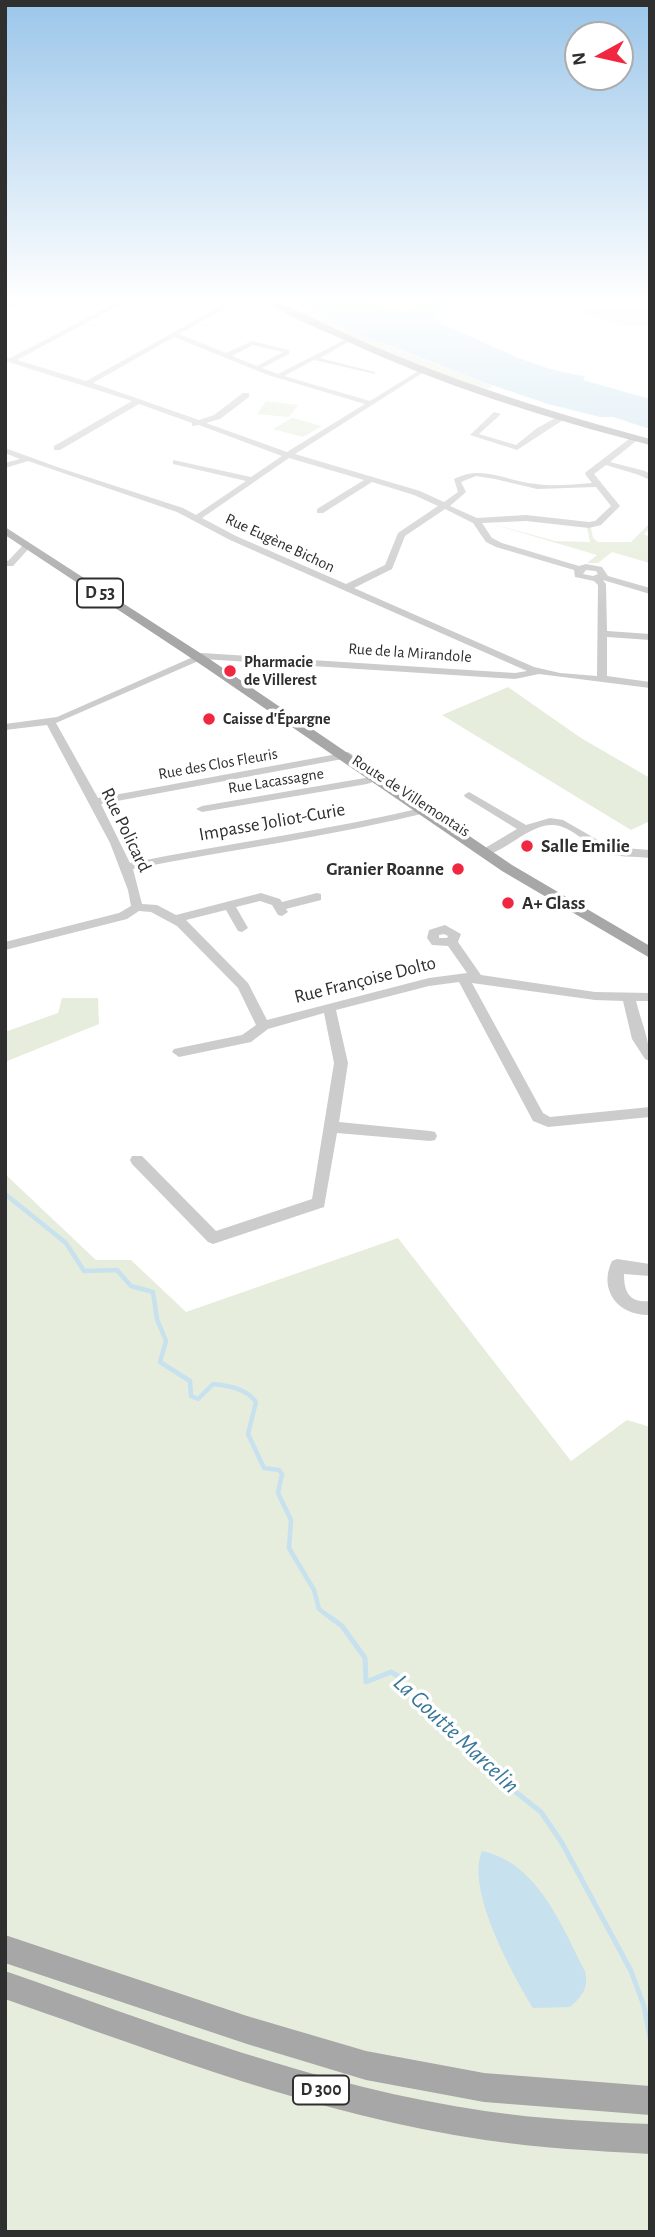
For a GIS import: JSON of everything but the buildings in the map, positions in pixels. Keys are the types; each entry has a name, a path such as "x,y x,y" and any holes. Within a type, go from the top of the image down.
{"main road":[{"path":"521,404 650,442"},
{"name":"D 53","path":"5,530 195,656"},
{"name":"Route de Villemontais","path":"195,656 617,936 650,961"},
{"name":"Route de Villemontais","path":"617,936 650,953"},
{"name":"D 300","path":"5,1949 103,1984 278,2040 385,2070 458,2083 573,2098 650,2101"},
{"name":"D 300","path":"5,1985 303,2086 391,2108 519,2132 650,2139"}],"street":[{"path":"57,448 132,404"},
{"path":"146,404 195,424 288,455 403,488 476,521 493,543 579,569 599,569 603,573 600,578 602,678"},
{"path":"195,424 217,417 234,404"},
{"path":"197,518 368,404"},
{"path":"497,414 474,435 517,448 540,430 562,418"},
{"path":"476,521 526,518 595,525 616,506 589,474 636,438"},
{"name":"Rue Eugène Bichon","path":"5,450 159,502 346,589 538,671"},
{"path":"5,466 27,459"},
{"path":"176,462 253,480"},
{"path":"603,462 642,473 650,478"},
{"path":"346,589 389,567 401,535 460,495 457,481 470,474 489,475 537,487 597,485"},
{"path":"320,511 370,480"},
{"path":"5,563 10,564 28,545"},
{"path":"600,578 650,591"},
{"path":"602,635 650,637"},
{"name":"Rue de la Mirandole","path":"195,656 222,655 515,676 538,671"},
{"path":"5,727 51,723 195,656"},
{"path":"538,671 562,677 602,678 650,685"},
{"name":"Rue Policard","path":"51,723 127,867 137,894 137,907"},
{"name":"Rue des Clos Fleuris","path":"93,802 346,756"},
{"name":"Rue Lacassagne","path":"202,809 378,778"},
{"name":"Rue Lacassagne","path":"205,782 216,806"},
{"path":"469,794 525,829"},
{"name":"Impasse Joliot-Curie","path":"127,867 426,810"},
{"path":"487,851 525,829 542,822 557,822 607,850 650,854"},
{"path":"176,919 261,897 276,902 281,909 317,897"},
{"path":"229,905 242,928"},
{"path":"5,946 123,916 137,907 153,908 176,919 243,986 263,1027"},
{"path":"452,942 478,979"},
{"path":"463,977 538,1117 548,1122 650,1112"},
{"name":"Rue Françoise Dolto","path":"179,1052 246,1040 263,1027 330,1007 429,982 463,977 595,996 650,997"},
{"path":"629,997 639,1039 650,1056"},
{"path":"137,1160 213,1238 319,1203 341,1063 330,1007"},
{"path":"333,1126 429,1136"},
{"path":"650,1270 617,1265 615,1281 617,1294 628,1304 650,1308"}],"green space":[{"path":"264,404 298,405 289,417 257,414"},
{"path":"292,418 322,426 303,437 273,429"},
{"path":"485,522 555,541 590,542 587,528 591,528 593,538 598,542 631,542 650,523 650,528 644,534 650,537 650,563 612,552 598,563 587,563 597,555"},
{"path":"508,687 581,738 650,778 650,821 631,830 442,715"},
{"path":"62,998 98,998 99,1024 5,1062 5,1032 58,1013"},
{"path":"5,1174 96,1260 131,1260 186,1312 398,1238 571,1461 627,1420 650,1427 650,2232 5,2232"}],"water":[{"path":"550,404 650,404 650,429 613,417 600,417"},
{"path":"482,1851 502,1858 518,1868 546,1898 557,1916 586,1977 584,1992 570,2007 533,2008 524,1993 485,1909 478,1867"}],"waterway":[{"name":"La Goutte Marcelin","path":"5,1194 66,1243 84,1271 117,1270 131,1286 153,1292 157,1319 166,1341 160,1362 190,1381 191,1396 198,1399 213,1384 242,1391 256,1402 248,1434 264,1468 279,1470 282,1474 278,1493 291,1520 289,1548 314,1590 319,1609 332,1619"},
{"name":"La Goutte Marcelin","path":"330,1617 342,1626 365,1658 366,1682 391,1672 398,1676 409,1696 434,1708 446,1731 469,1747 488,1770 541,1812 562,1843 631,1971 644,2006 650,2038"}],"place":[{"name":"Pharmacie de Villerest","path":"230,671"},
{"name":"Caisse d'Épargne","path":"209,719"},
{"name":"Salle Emilie","path":"527,846"},
{"name":"Granier Roanne","path":"458,869"},
{"name":"A+ Glass","path":"508,903"}]}
